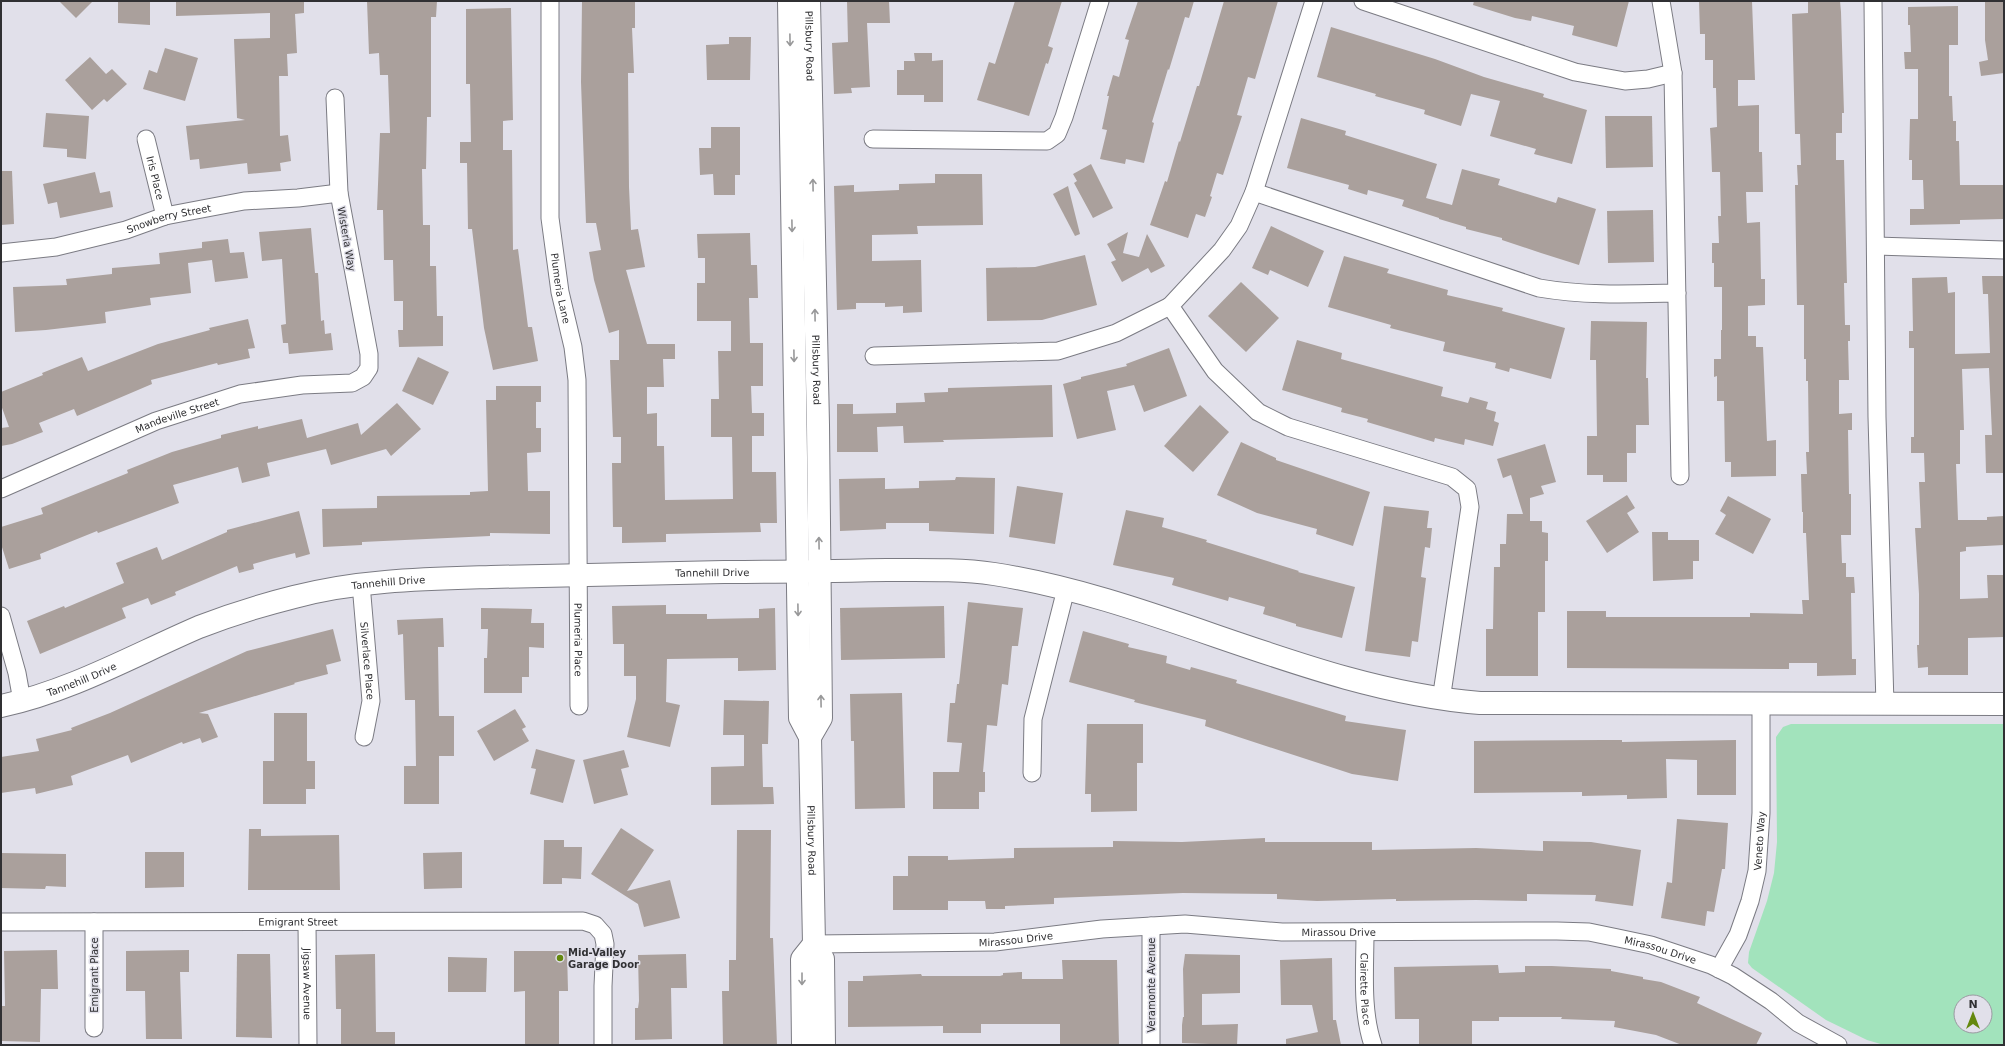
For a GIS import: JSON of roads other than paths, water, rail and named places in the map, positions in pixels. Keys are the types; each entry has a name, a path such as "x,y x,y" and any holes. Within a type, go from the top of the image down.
{"street":[{"name":"Plumeria Lane","path":"550,1 550,218 560,292 573,347 577,380 578,574"},
{"name":"Pillsbury Road","path":"789,1 800,718 810,737 814,944 823,959 824,1045"},
{"name":"Pillsbury Road","path":"809,1 820,571 821,718 810,737"},
{"path":"873,139 1047,141 1057,134 1064,117 1100,1"},
{"path":"874,356 1058,351 1116,332 1170,306 1222,250 1239,226 1254,192 1314,1"},
{"path":"1363,1 1575,72 1625,81 1648,79 1673,73"},
{"path":"1661,1 1673,73 1680,476"},
{"path":"1873,1 1877,417 1885,705"},
{"name":"Wisteria Way","path":"336,98 339,193 369,354 369,368 363,377"},
{"name":"Iris Place","path":"146,139 165,216"},
{"path":"1254,192 1539,288 1571,293 1596,294 1677,293"},
{"name":"Snowberry Street","path":"1,253 56,248 126,230 165,216 244,200 298,198 339,193"},
{"path":"1876,246 2004,250"},
{"path":"1170,306 1215,371 1258,412 1288,427 1452,477 1467,489 1470,507 1441,700"},
{"name":"Mandeville Street","path":"1,489 156,421 240,394 308,384 352,383 363,377"},
{"name":"Tannehill Drive","path":"11,704 88,678 201,627 251,609 330,588 419,579 578,574 921,570 992,574 1066,589 1170,620 1342,678 1441,700 1480,703 1885,705 2004,704"},
{"name":"Plumeria Place","path":"578,574 579,706"},
{"name":"Silverlace Place","path":"360,584 371,702 364,737"},
{"path":"1032,773 1033,719 1066,589"},
{"path":"1,616 17,673 11,704"},
{"name":"Veneto Way","path":"1719,969 1738,935 1750,901 1758,871 1761,813 1761,704"},
{"name":"Emigrant Street","path":"1,922 583,921 595,925 603,934 605,944 603,1045"},
{"name":"Emigrant Place","path":"94,922 94,1028"},
{"name":"Jigsaw Avenue","path":"306,922 308,1045"},
{"name":"Mirassou Drive","path":"814,944 995,942 1102,929 1185,924 1282,932 1589,932 1651,946 1719,969 1733,976 1771,1001 1798,1023 1838,1045"},
{"name":"Veramonte Avenue","path":"1151,926 1151,1045"},
{"name":"Clairette Place","path":"1365,932 1366,1013 1369,1033 1373,1045"},
{"path":"803,1045 802,959 814,944"}],"place":[{"name":"Mid-Valley Garage Door","path":"560,958"}]}
